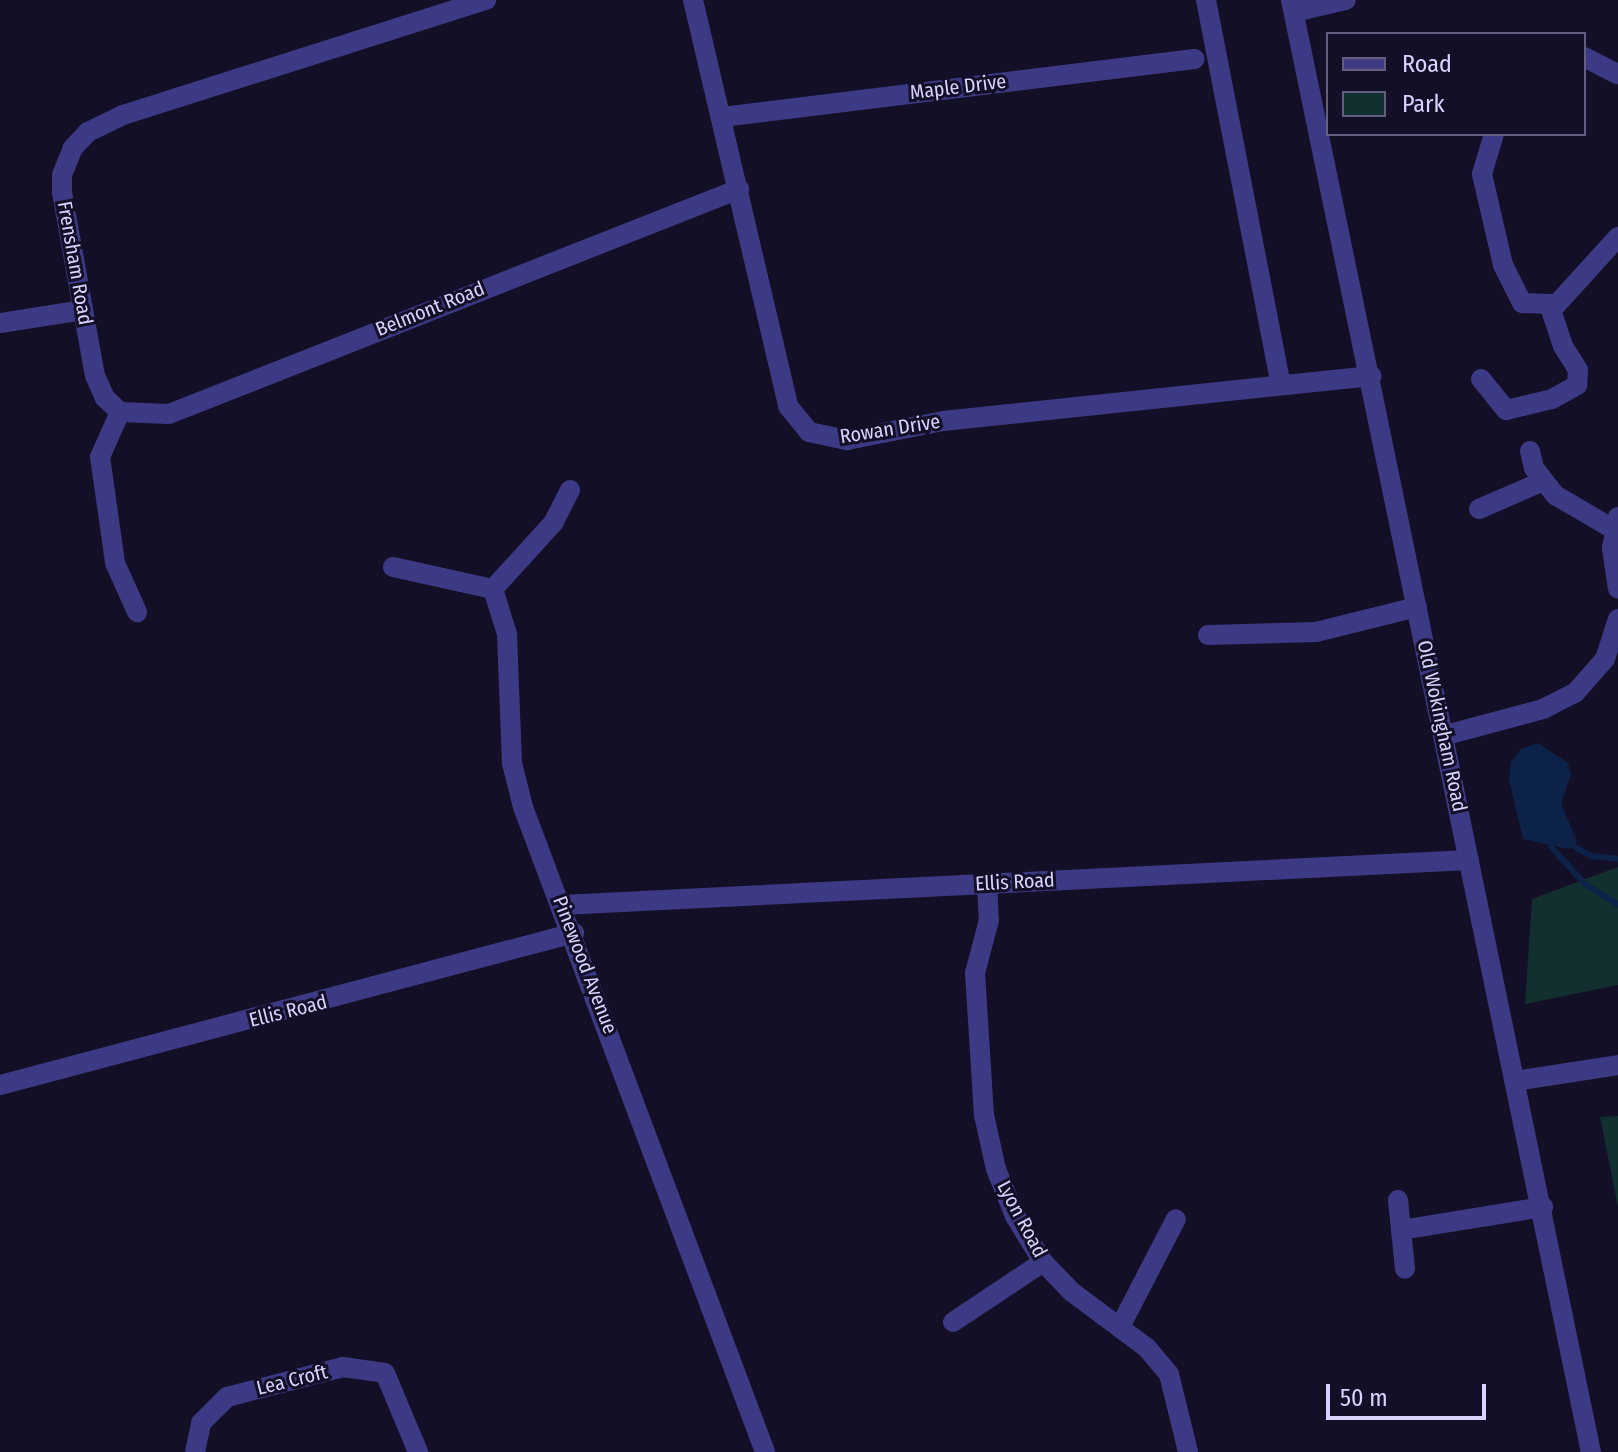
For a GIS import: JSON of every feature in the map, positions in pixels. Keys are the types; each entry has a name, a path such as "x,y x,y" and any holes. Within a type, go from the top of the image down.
{"street":[{"name":"Frensham Road","path":"120,412 105,398 95,376 83,310 62,175 73,148 88,132 123,115 486,0"},
{"name":"Rowan Drive","path":"693,0 788,406 809,432 847,440 943,421 1372,376"},
{"path":"1206,0 1281,385"},
{"path":"1293,6 1346,0"},
{"name":"Old Wokingham Road","path":"1293,6 1446,735 1591,1452"},
{"path":"1586,58 1618,74"},
{"name":"Maple Drive","path":"722,117 1194,59"},
{"path":"1493,136 1482,174 1503,265 1522,303 1550,307 1566,297 1618,237"},
{"name":"Belmont Road","path":"120,412 169,414 739,189"},
{"path":"1481,379 1506,410 1552,399 1577,385 1578,370 1550,307"},
{"path":"0,323 83,310"},
{"path":"120,412 100,457 115,563 137,612"},
{"path":"1530,451 1541,482 1555,495 1616,524 1618,589"},
{"path":"1479,509 1541,482"},
{"path":"393,567 493,589 554,522 570,490"},
{"name":"Pinewood Avenue","path":"493,589 507,634 512,763 523,807 574,933 765,1452"},
{"path":"1208,635 1316,632 1417,607"},
{"path":"1446,735 1543,709 1575,693 1605,659 1618,619"},
{"name":"Ellis Road","path":"562,905 1469,860"},
{"name":"Lyon Road","path":"987,884 989,920 975,973 984,1115 996,1169 1015,1216 1043,1262 1072,1292 1121,1325 1169,1374 1188,1452"},
{"name":"Ellis Road","path":"0,1085 574,933"},
{"path":"1515,1081 1618,1065"},
{"path":"1398,1200 1405,1269"},
{"path":"1401,1230 1543,1207"},
{"path":"1121,1325 1176,1219"},
{"path":"953,1322 1043,1262"},
{"name":"Lea Croft","path":"195,1452 201,1423 227,1397 343,1367 385,1373 401,1400 418,1452"}],"green space":[{"path":"1618,867 1618,985 1525,1004 1532,899"},
{"path":"1618,1116 1618,1207 1600,1117"}],"water":[{"path":"1538,743 1568,763 1571,775 1561,803 1577,842 1569,849 1523,839 1509,780 1511,762 1521,749"}],"waterway":[{"path":"1573,846 1591,856 1618,859"},
{"path":"1551,847 1585,884 1618,905"}]}
